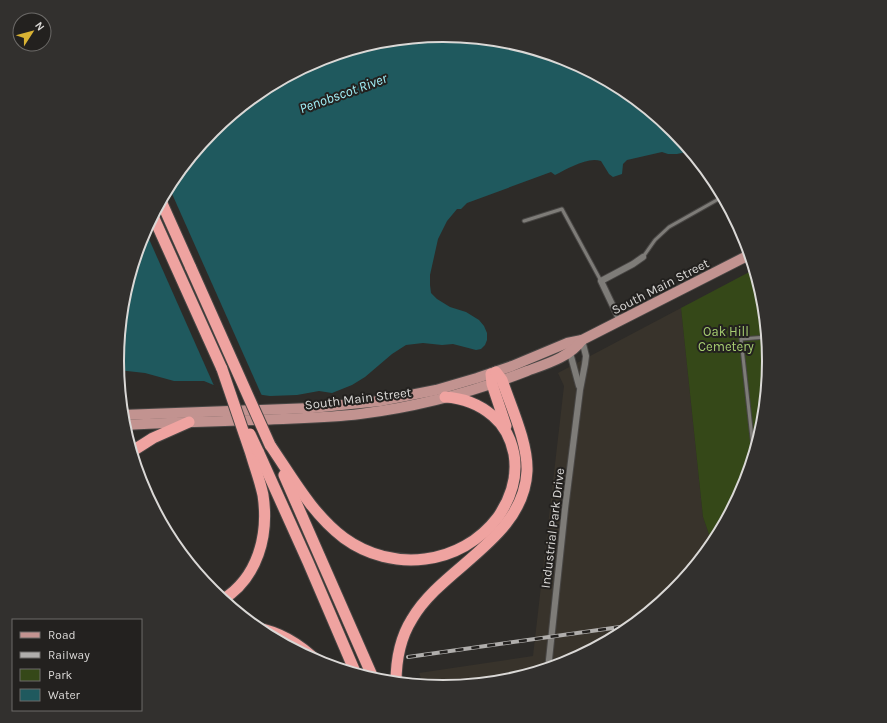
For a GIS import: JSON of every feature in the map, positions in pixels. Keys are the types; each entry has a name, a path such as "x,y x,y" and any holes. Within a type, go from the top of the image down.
{"highway":[{"path":"164,208 371,672"},
{"path":"156,222 222,369 254,453 310,568 353,668"},
{"path":"270,446 317,512 343,538 365,550 384,557 402,560 415,560 444,555 463,547 480,536 495,521 506,504 514,485 515,463 495,377"},
{"path":"396,677 397,664 405,631 414,615 435,591 497,534 515,510 523,491 527,470 525,450 495,377"},
{"path":"445,397 468,401 485,410 497,420 510,439"},
{"path":"136,448 152,438 189,422"},
{"path":"227,596 248,576 258,557 262,540 264,518 263,496 254,453"},
{"path":"276,633 301,648"}],"main road":[{"name":"South Main Street","path":"129,415 312,408 352,405 408,396 495,377 549,362 569,348 576,347 582,340 745,257"},
{"name":"South Main Street","path":"130,425 332,416 397,408 445,397 495,377"}],"street":[{"path":"620,321 601,281 643,257"},
{"name":"Industrial Park Drive","path":"549,663 564,509 580,390 586,359 582,340"},
{"name":"Industrial Park Drive","path":"569,348 580,390"}],"lane":[{"path":"643,257 655,240 668,227 718,199"},
{"path":"524,221 562,209 601,281"},
{"path":"752,442 741,339 762,337"}],"shaded area":[{"path":"681,308 703,517 710,537 684,572 654,602 621,627 585,648 546,664 506,675 464,680 422,680 419,673 533,656 564,386 558,373"}],"green space":[{"name":"Oak Hill Cemetery","path":"750,272 757,299 763,362 757,424 739,484 710,537 703,517 681,308"}],"water":[{"name":"Penobscot River","path":"444,42 506,48 566,66 603,85 638,108 654,121 685,152 668,154 662,152 627,160 623,164 622,174 613,177 609,174 601,161 590,160 555,175 551,172 467,203 461,209 457,209 447,221 438,239 430,275 431,293 437,299 450,307 466,312 479,320 487,333 487,340 481,349 476,350 453,344 442,345 423,343 406,345 392,354 365,377 352,385 332,393 319,391 297,395 270,396 236,391 204,381 174,381 145,373 124,371 127,320 130,299 141,259 148,239 167,202 190,167 203,151 233,121 266,96 321,66 361,53 402,45"}],"pier":[{"path":"172,194 262,396 236,393 215,388 149,238"}],"railway":[{"path":"408,657 621,627"}]}
